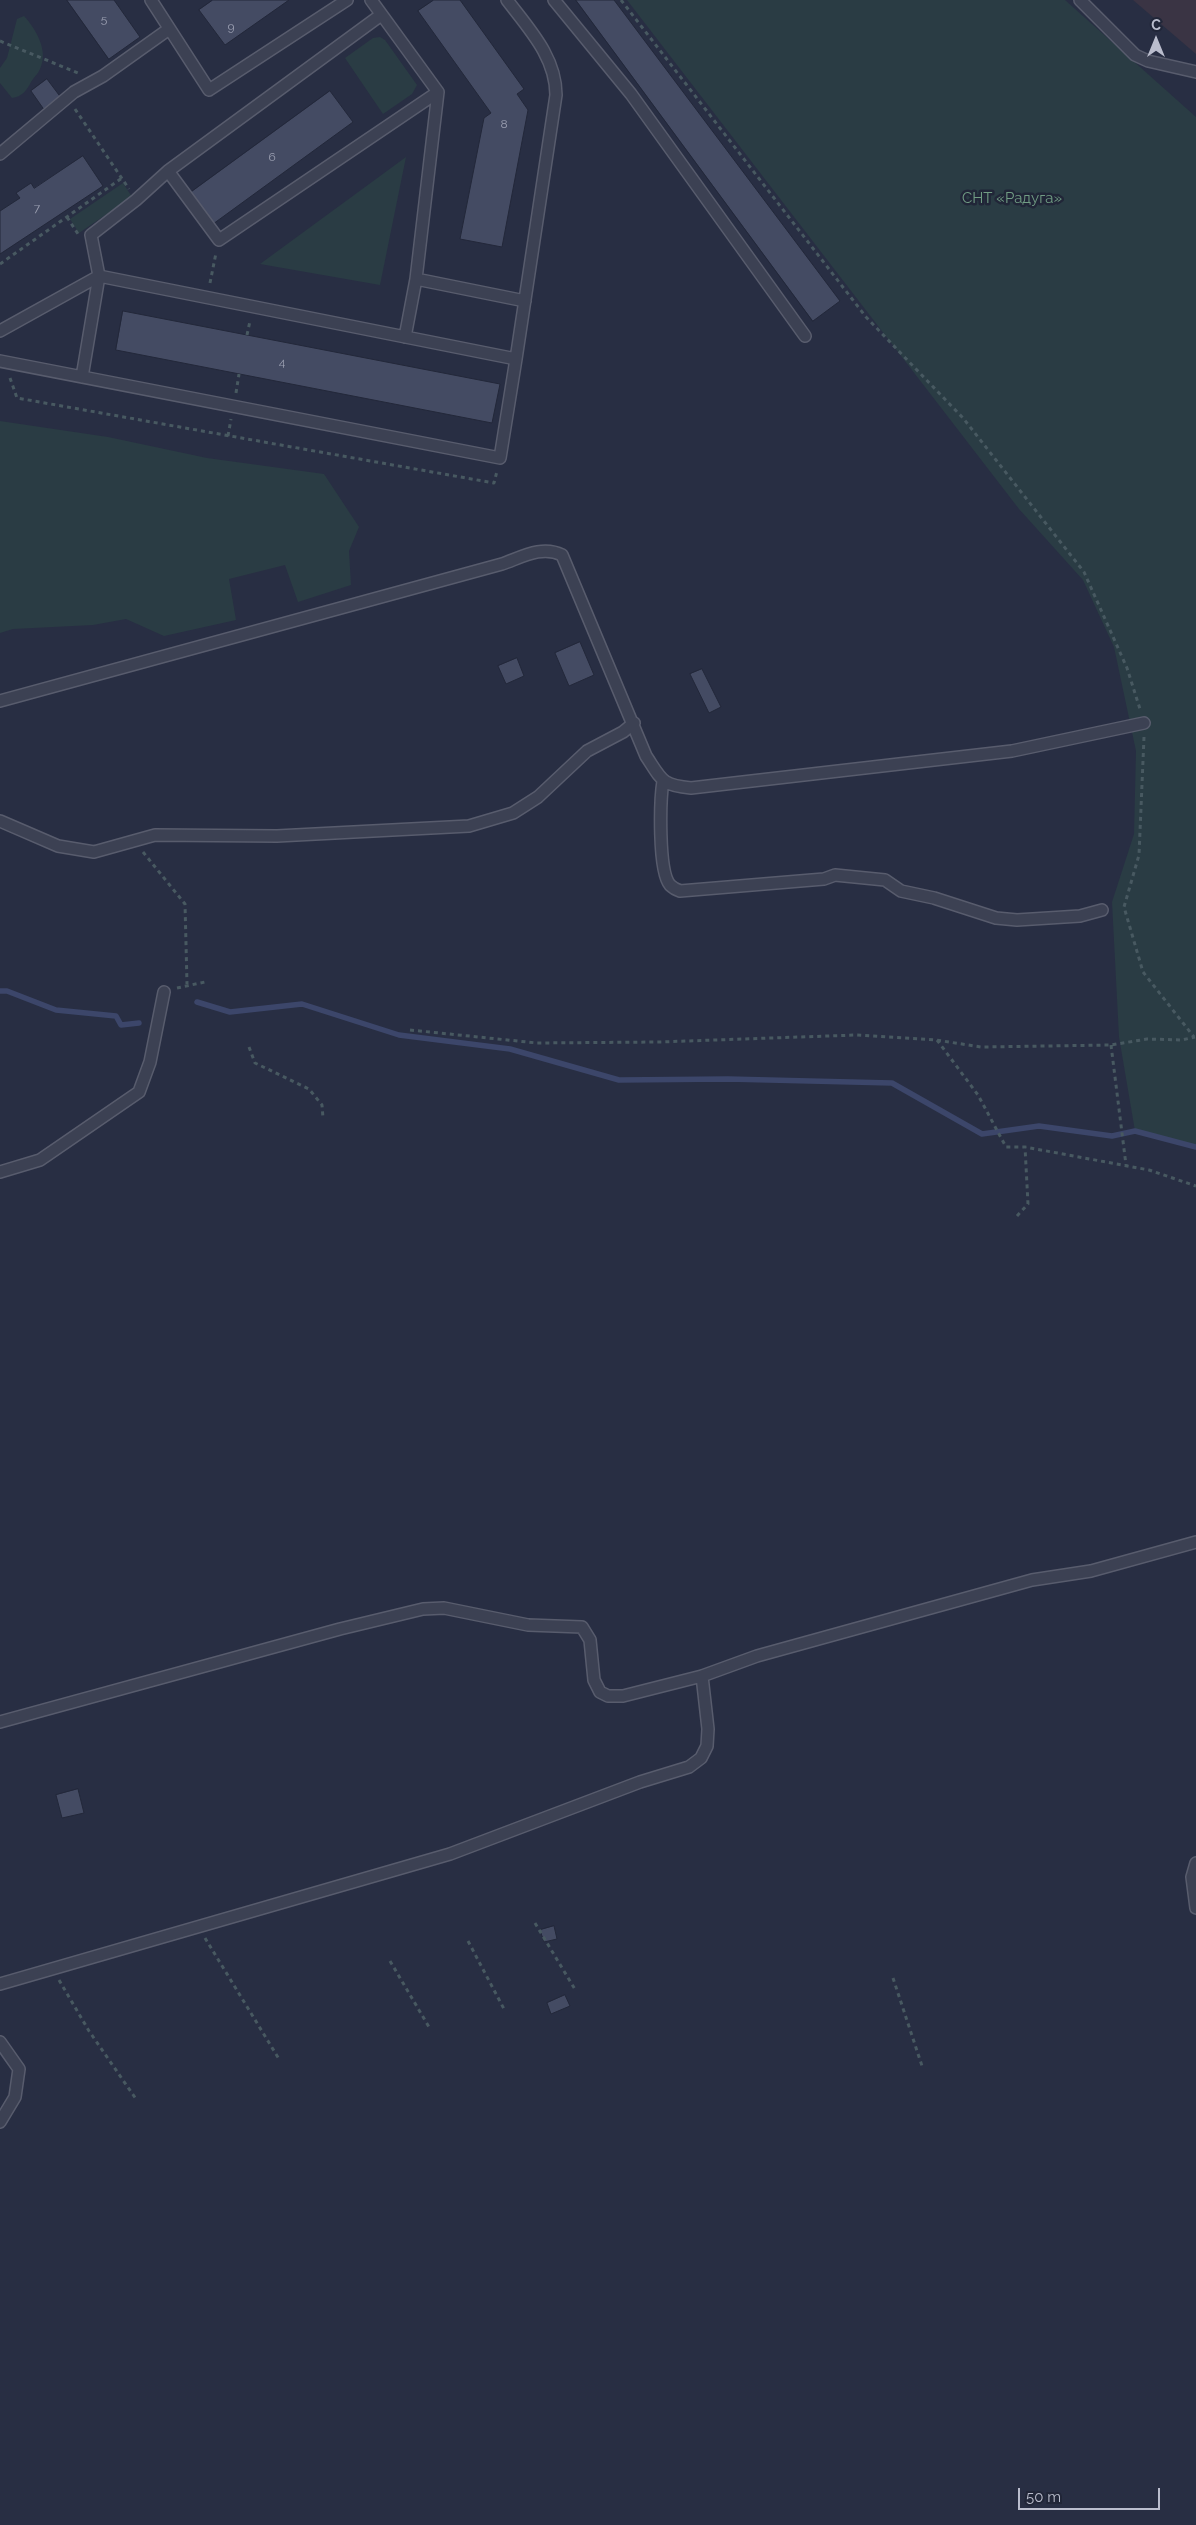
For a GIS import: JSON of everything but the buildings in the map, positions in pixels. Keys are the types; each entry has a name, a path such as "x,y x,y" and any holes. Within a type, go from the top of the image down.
{"lane":[{"path":"151,0 209,90 347,0"},
{"path":"371,0 438,92 416,279 405,336"},
{"path":"2,362 500,458 556,95 556,78 541,45 507,0"},
{"path":"554,0 631,94 805,336"},
{"path":"1080,0 1135,55 1148,61 1196,72"},
{"path":"82,377 99,276 90,235 136,200 168,170 381,15"},
{"path":"0,154 68,99 74,92 103,76 169,29"},
{"path":"168,170 219,240 438,92"},
{"path":"0,331 99,276 516,359"},
{"path":"416,279 525,301"},
{"path":"0,701 502,564 540,550 554,551 562,555 646,756 662,781 674,786 691,788 1012,751 1144,722"},
{"path":"0,821 58,846 94,852 114,848 133,840 155,835 277,836 470,826 513,813 538,797 587,751 634,724"},
{"path":"662,781 660,826 666,878 670,885 680,891 824,879 835,875 885,880 901,891 934,898 996,918 1017,920 1071,916 1102,910"},
{"path":"0,1172 40,1160 139,1092 150,1062 164,992"},
{"path":"0,1722 318,1635 423,1609 444,1608 528,1625 582,1627 590,1640 594,1680 600,1692 608,1696 624,1696 702,1676 757,1656 1032,1580 1091,1571 1196,1542"},
{"path":"0,1984 450,1854 640,1782 689,1767 701,1758 707,1746 708,1729 702,1676"},
{"path":"1196,1863 1192,1877 1196,1908"},
{"path":"0,2042 19,2069 15,2097 0,2122"}],"path":[{"path":"410,1030 537,1042 659,1042 856,1035 936,1040 981,1047 1111,1045 1147,1039 1182,1040 1195,1037 1143,972 1124,907 1139,855 1144,722 1127,668 1084,572 963,418 866,318 621,0"},
{"path":"0,41 60,68 90,77 103,76"},
{"path":"68,99 136,200"},
{"path":"0,264 122,178"},
{"path":"207,296 219,240"},
{"path":"2,362 17,398 494,483 500,458"},
{"path":"133,840 186,904 187,984 206,982"},
{"path":"936,1040 978,1095 1006,1147 1025,1147 1126,1165 1149,1170 1196,1186"},
{"path":"1111,1045 1126,1165"},
{"path":"249,1047 255,1062 309,1090 322,1105 322,1118"},
{"path":"1017,1216 1028,1204 1025,1147"},
{"path":"534,1923 576,1991"},
{"path":"198,1927 279,2059"},
{"path":"468,1941 504,2009"},
{"path":"390,1961 429,2027"},
{"path":"53,1969 89,2031 136,2099"},
{"path":"894,1978 923,2069"}],"shaded area":[{"path":"1133,0 1196,0 1196,54"}],"green space":[{"name":"СНТ «Радуга»","path":"627,0 1065,0 1196,117 1196,1147 1135,1131 1119,1037 1112,902 1134,834 1136,751 1114,647 1083,580 1019,509"},
{"path":"24,16 33,27 40,41 43,55 42,62 39,71 26,90 21,95 12,98 0,83 0,68 7,58 17,19"},
{"path":"380,37 385,40 417,85 412,94 383,114 345,58 373,38"},
{"path":"406,157 380,285 260,264"},
{"path":"123,183 132,197 79,233 70,219"},
{"path":"0,421 108,437 207,458 324,474 359,527 349,551 351,585 298,602 285,565 229,579 236,620 164,636 126,619 93,625 13,629 0,633"}],"waterway":[{"path":"0,991 7,991 56,1010 116,1016 121,1025 139,1023"},
{"path":"197,1002 230,1012 302,1004 399,1035 510,1049 619,1080 728,1079 892,1083 982,1134 1039,1126 1112,1136 1135,1131 1196,1147"}]}
